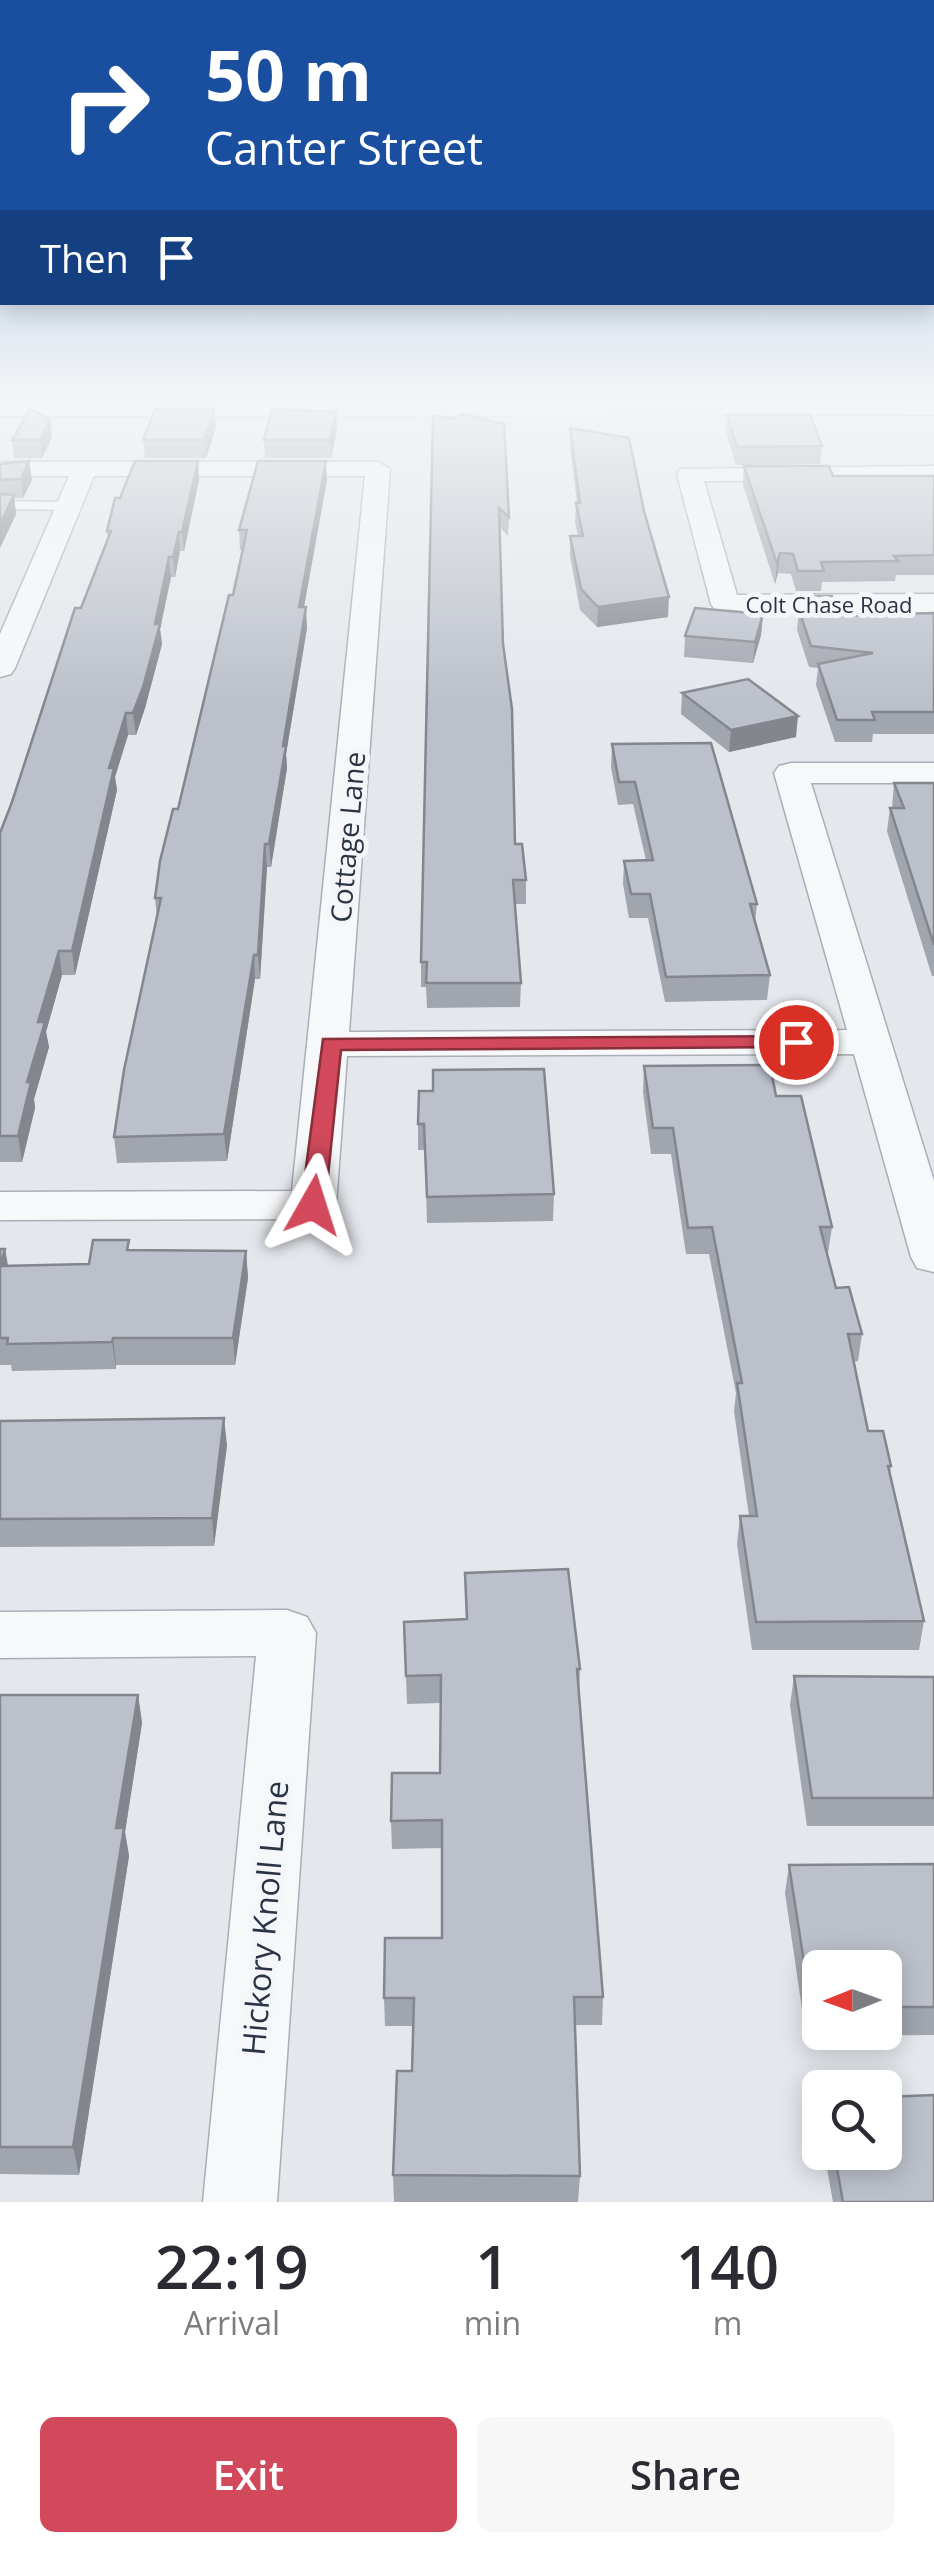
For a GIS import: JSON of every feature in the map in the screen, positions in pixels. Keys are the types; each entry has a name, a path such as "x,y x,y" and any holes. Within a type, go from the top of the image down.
{"street":[{"path":"0,668 71,499"},
{"name":"Cottage Lane","path":"0,1206 313,1205 376,499"},
{"name":"Colt Chase Road","path":"697,499 725,604 934,603"},
{"path":"934,773 791,773 934,1258"},
{"path":"330,1044 870,1042"},
{"name":"Hickory Knoll Lane","path":"0,1635 287,1633 240,2202"}],"lane":[{"path":"0,506 68,506"}],"building":[{"path":"0,499 12,499 0,524"},
{"path":"115,499 189,499 182,532 173,557 169,557 155,624 160,624 143,687 133,713 126,713 109,768 114,768 72,951 59,951 38,1022 45,1022 27,1082 31,1082 18,1136 0,1136 0,833 75,608 81,608 111,531 107,531"},
{"path":"248,499 319,499 299,607 306,607 286,746 269,844 265,844 258,955 254,955 224,1134 114,1137 124,1070 161,898 155,898 160,861 173,809 178,809 229,595 233,595 247,530 239,530"},
{"path":"431,499 508,499 509,517 499,508 503,644 512,709 515,844 522,844 526,880 513,880 521,983 426,983 427,962 421,962"},
{"path":"579,499 641,499 669,597 598,607 581,589 570,536 583,536 576,503 580,503"},
{"path":"755,499 934,499 934,555 894,556 898,561 821,562 824,571 798,571 793,554 780,553 777,564"},
{"path":"805,596 832,596 839,616 934,613 934,712 872,712 875,720 837,720 818,664 873,653 811,646 799,610 809,610"},
{"path":"695,608 763,614 755,642 685,636"},
{"path":"748,679 798,716 731,730 682,693"},
{"path":"711,743 757,904 750,904 770,975 666,977 650,894 631,894 624,861 653,860 635,782 619,782 612,744"},
{"path":"894,783 934,783 934,945 890,808 904,808"},
{"path":"770,1065 776,1096 801,1096 832,1227 820,1227 836,1288 849,1287 862,1334 848,1334 868,1431 883,1431 924,1621 756,1622 740,1516 757,1516 737,1383 742,1383 712,1227 688,1228 673,1128 653,1128 644,1066"},
{"path":"544,1069 554,1194 427,1197 424,1124 418,1124 419,1091 433,1091 433,1070"},
{"path":"93,1240 129,1240 127,1250 246,1251 233,1338 113,1338 112,1342 7,1344 8,1338 0,1338 0,1266 89,1264"},
{"path":"224,1418 212,1518 0,1519 0,1421"},
{"path":"568,1569 580,1669 603,1997 574,1997 580,2176 393,2175 397,2071 412,2071 414,1998 384,1998 385,1938 442,1938 442,1820 391,1821 392,1773 440,1773 441,1675 406,1676 404,1622 467,1619 465,1573"},
{"path":"794,1676 934,1677 934,1798 812,1798"},
{"path":"0,1695 138,1695 116,1828 124,1828 73,2147 0,2147"},
{"path":"934,1864 934,2007 902,2007 902,1950 802,1950 789,1865"},
{"path":"934,2095 934,2202 843,2202 837,2170 902,2170 902,2096"}],"route":[{"path":"313,1205 330,1044 796,1042"}]}
